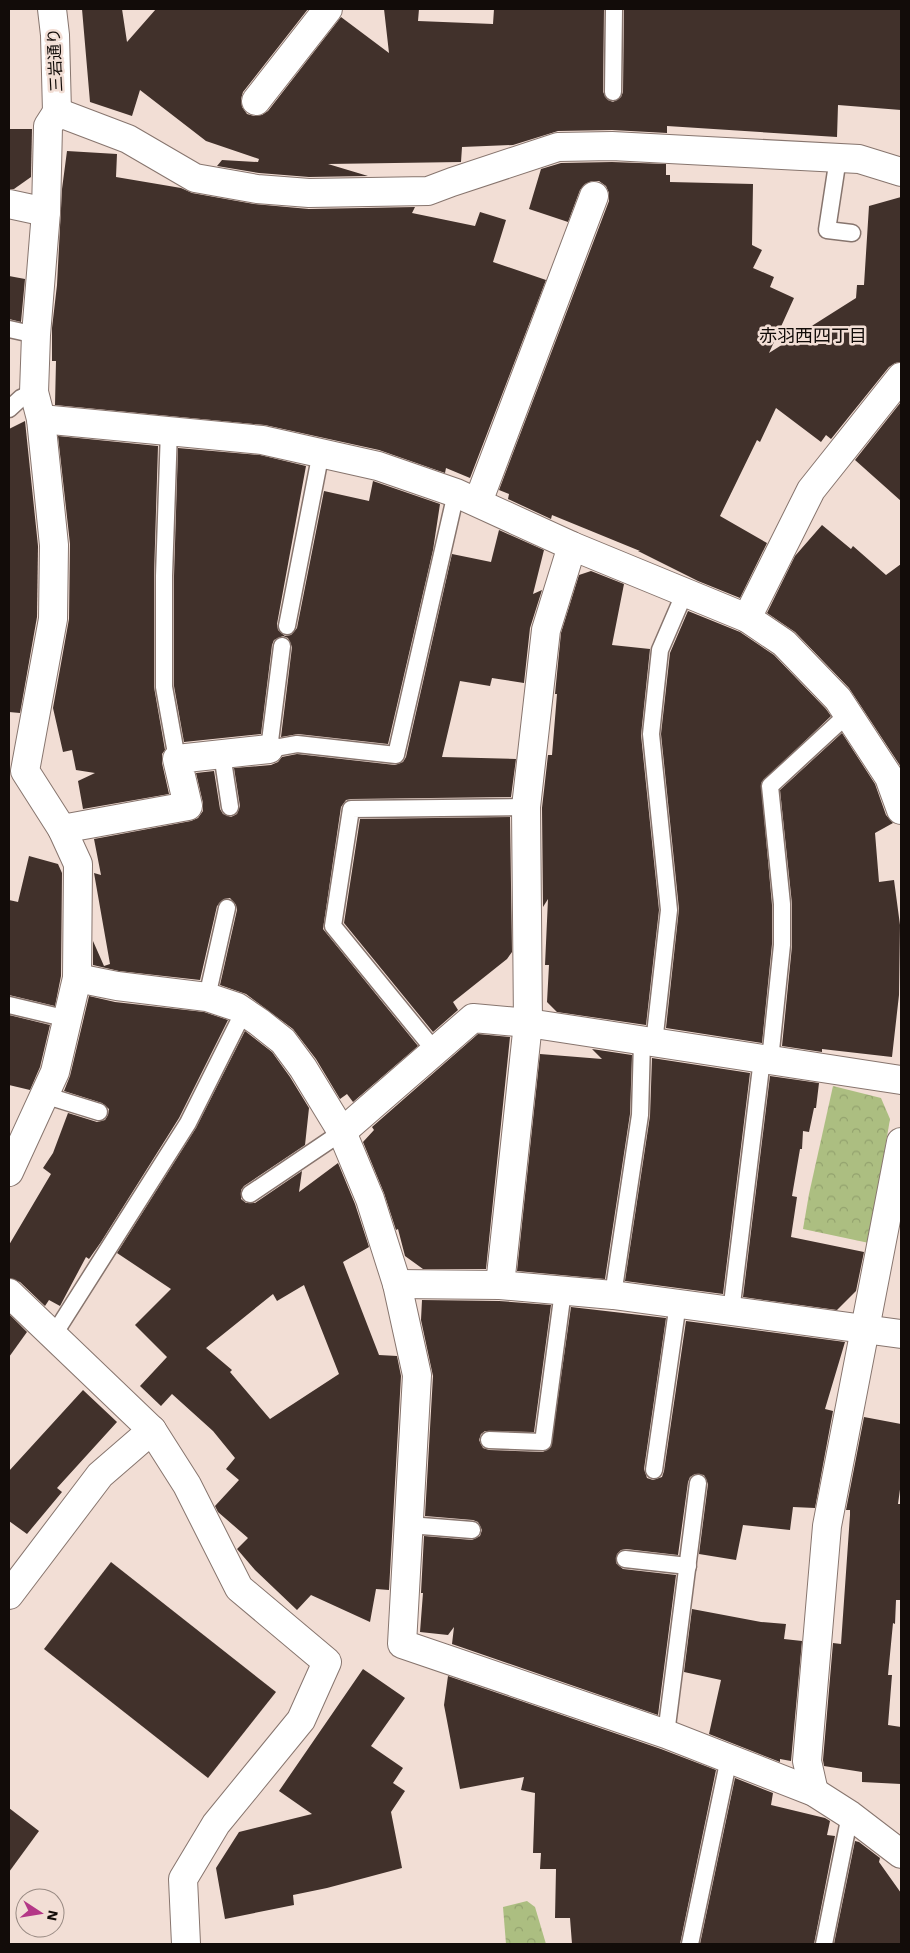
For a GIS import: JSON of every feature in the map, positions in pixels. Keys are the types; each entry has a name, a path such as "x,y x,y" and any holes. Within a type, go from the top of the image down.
{"street":[{"name":"三岩通り","path":"52,9 55,35 57,112"},
{"path":"256,101 328,9"},
{"path":"9,1172 55,1072 77,978 78,864 62,829 17,770 53,619 54,545 41,419 34,392 36,336 46,212 48,126 57,112 128,139 195,178 257,189 309,193 428,191 558,147 612,146 860,159 901,172"},
{"path":"467,497 594,196"},
{"path":"9,204 46,212"},
{"path":"747,618 811,490 901,378"},
{"path":"41,419 262,440 378,466 467,497 572,546 747,618 784,643 838,699 889,777 901,810"},
{"path":"500,1285 528,1023 526,807 546,630 572,546"},
{"path":"62,829 188,806 177,759 269,748"},
{"path":"77,978 117,986 207,998 244,1011 283,1041 342,1132 370,1199 397,1284 417,1375 402,1644 666,1734 814,1792 850,1815 901,1854"},
{"path":"342,1132 473,1018 528,1023 901,1080"},
{"path":"814,1792 807,1761 827,1526 901,1142"},
{"path":"397,1284 500,1285 613,1295 901,1334"},
{"path":"9,1294 152,1430 187,1485 239,1588 327,1662 301,1720 216,1824 183,1879 186,1944"},
{"path":"9,1595 100,1475 152,1430"}],"lane":[{"path":"613,92 614,9"},
{"path":"838,158 827,230 852,233"},
{"path":"9,328 36,336"},
{"path":"9,409 21,398 34,392"},
{"path":"169,430 164,576 164,687 177,759"},
{"path":"287,626 321,452"},
{"path":"282,646 269,748 297,744 396,755 467,497"},
{"path":"613,1295 640,1116 648,1042 669,910 651,734 660,650 685,592"},
{"path":"731,1312 782,945 782,904 770,786 848,714"},
{"path":"222,754 230,807"},
{"path":"435,1051 333,926 351,809 526,807"},
{"path":"207,998 227,908"},
{"path":"9,1005 68,1019"},
{"path":"53,1336 188,1123 244,1011"},
{"path":"44,1095 99,1112"},
{"path":"250,1194 342,1132"},
{"path":"489,1440 543,1442 563,1291"},
{"path":"654,1470 678,1303"},
{"path":"666,1734 698,1483"},
{"path":"409,1525 472,1530"},
{"path":"625,1559 688,1566"},
{"path":"690,1944 729,1758"},
{"path":"824,1944 850,1815"}],"green space":[{"path":"833,1086 881,1098 890,1119 869,1243 803,1229"},
{"path":"527,1901 535,1907 546,1944 506,1944 503,1907"}],"building":[{"path":"82,9 122,9 127,42 156,9 308,9 243,92 241,99 242,107 247,114 254,116 262,115 268,111 341,17 389,53 384,9 419,9 418,21 493,24 494,9 604,9 603,92 608,100 613,102 621,97 623,92 624,9 901,9 901,110 838,105 837,137 667,126 667,133 612,130 558,131 513,145 462,147 461,162 328,164 368,176 309,177 259,173 217,166 222,160 258,162 259,159 206,141 140,90 132,116 90,102"},
{"path":"9,129 32,129 31,177 14,189 9,189"},
{"path":"67,151 117,154 116,177 181,188 192,193 254,204 309,209 415,207 412,213 475,226 480,212 506,220 493,262 546,280 470,478 446,468 445,473 379,450 265,425 55,405 56,361 52,361 52,328 57,285 62,189"},
{"path":"561,163 666,164 666,175 670,175 670,182 753,184 752,245 762,250 753,268 774,277 770,287 794,298 769,353 856,298 857,285 864,285 869,206 901,197 901,362 889,367 831,439 826,435 821,442 776,408 760,442 757,440 720,516 767,543 740,598 698,581 638,551 640,551 552,515 551,519 508,499 509,494 499,490 609,201 609,193 606,186 599,181 592,181 585,184 580,190 568,222 529,209 541,169"},
{"path":"9,276 25,279 21,322 9,319"},
{"path":"901,402 901,501 855,460"},
{"path":"25,421 38,546 37,617 20,713 9,712 9,429"},
{"path":"58,436 158,446 154,576 154,687 165,750 162,754 162,763 169,794 83,809 78,781 95,773 76,770 72,750 63,752 53,708 69,619 70,544"},
{"path":"178,448 260,455 306,466 277,624 278,630 285,636 291,635 297,628 324,491 369,501 373,481 440,504 433,550 388,744 298,734 281,737 292,647 288,638 283,636 274,640 272,645 261,734 184,742 174,686 174,576"},
{"path":"822,525 851,549 853,546 886,575 901,564 901,767 849,688 795,632 767,613 795,556"},
{"path":"499,530 544,550 533,594 542,590 530,628 524,683 492,678 490,686 460,681 442,757 516,759 511,797 351,799 346,800 341,807 323,929 418,1046 353,1102 347,1094 340,1099 316,1059 293,1029 246,994 220,985 237,910 236,905 230,898 224,899 217,906 200,980 119,971 93,965 93,941 104,966 110,964 94,873 101,875 94,839 191,821 198,818 203,811 203,803 196,773 214,771 220,809 223,814 231,817 237,814 240,806 234,768 271,765 278,762 282,757 297,754 395,765 403,762 406,757 452,554 491,562"},
{"path":"591,571 624,584 612,645 650,649 641,735 659,910 646,1025 557,1012 547,1002 549,965 545,965 548,899 543,907 542,808 548,755 552,755 561,633 579,575"},
{"path":"688,611 740,632 774,655 831,716 761,783 772,905 772,944 762,1043 666,1028 679,909 661,734 670,653"},
{"path":"842,733 875,784 886,815 893,823 875,833 879,882 894,880 900,925 899,995 892,1057 822,1049 822,1052 782,1046 792,946 792,904 780,790"},
{"path":"510,817 512,952 507,959 453,1002 458,1010 433,1032 344,923 360,819"},
{"path":"29,856 58,864 62,873 61,976 55,1006 9,995 9,900 18,902"},
{"path":"89,996 115,1002 204,1012 228,1020 179,1118 101,1242 89,1259 86,1257 60,1306 49,1300 45,1306 20,1282 9,1278 9,1245 51,1174 43,1168 53,1153 68,1113 97,1122 105,1120 108,1115 109,1109 102,1103 64,1091 70,1076"},
{"path":"9,1015 50,1025 40,1067 30,1090 9,1085"},
{"path":"245,1031 272,1052 309,1108 305,1145 244,1186 241,1190 241,1199 246,1203 255,1203 302,1171 299,1192 338,1163 355,1204 369,1247 343,1262 379,1355 397,1356 401,1376 389,1590 376,1589 370,1622 311,1595 297,1610 255,1570 237,1549 248,1538 218,1512 215,1506 239,1480 226,1469 235,1458 213,1431 172,1394 161,1406 140,1386 167,1357 135,1325 171,1289 117,1253 196,1128","holes":["304,1285 339,1374 270,1419 230,1372 232,1370 206,1348 273,1294 277,1301"]},
{"path":"478,1034 510,1037 486,1269 423,1269 405,1256 398,1229 396,1230 384,1193 363,1142 374,1130 372,1127"},
{"path":"592,1049 632,1055 630,1114 605,1279 517,1271 540,1054 602,1059"},
{"path":"652,1058 750,1073 723,1294 625,1281 650,1116"},
{"path":"770,1076 819,1083 816,1108 814,1108 809,1132 803,1131 802,1149 800,1149 792,1196 797,1197 791,1237 864,1252 856,1291 837,1310 743,1297"},
{"path":"422,1300 499,1301 551,1305 534,1432 485,1431 481,1434 479,1440 483,1448 489,1450 543,1452 551,1447 571,1307 666,1318 644,1469 647,1478 653,1480 662,1477 664,1471 686,1321 845,1342 825,1409 833,1411 815,1508 793,1507 790,1530 743,1525 736,1560 699,1554 708,1484 704,1475 695,1474 690,1477 688,1482 678,1555 626,1549 621,1550 617,1554 616,1563 623,1569 676,1575 658,1715 452,1644 454,1627 448,1635 420,1632 424,1536 472,1540 480,1536 482,1530 478,1522 473,1520 425,1516 433,1376 421,1320"},
{"path":"9,1314 27,1332 9,1357"},
{"path":"83,1390 117,1422 57,1488 62,1492 27,1534 9,1521 9,1471"},
{"path":"864,1417 901,1424 901,1482 898,1504 901,1504 901,1600 896,1600 895,1624 893,1623 888,1675 892,1675 888,1725 901,1727 901,1784 862,1782 862,1772 824,1766 823,1760 833,1643 841,1644 850,1515 850,1510 846,1510"},
{"path":"111,1562 276,1692 208,1778 44,1649"},
{"path":"692,1609 761,1622 786,1624 784,1639 802,1641 791,1761 780,1759 780,1762 709,1734 721,1680 684,1672"},
{"path":"363,1669 405,1698 371,1746 403,1768 393,1783 405,1791 391,1812 402,1868 293,1895 294,1905 225,1919 216,1868 239,1832 312,1814 279,1791"},
{"path":"448,1676 661,1749 716,1770 680,1944 572,1944 570,1918 555,1918 556,1869 540,1869 541,1853 533,1853 535,1793 521,1790 524,1777 460,1789 444,1705"},
{"path":"735,1778 773,1793 771,1805 825,1818 830,1821 827,1835 835,1836 814,1944 700,1944"},
{"path":"9,1808 39,1831 9,1872"},
{"path":"855,1841 880,1858 879,1862 901,1893 901,1944 834,1944"}],"district":[{"name":"赤羽西四丁目","path":"813,335"}]}
